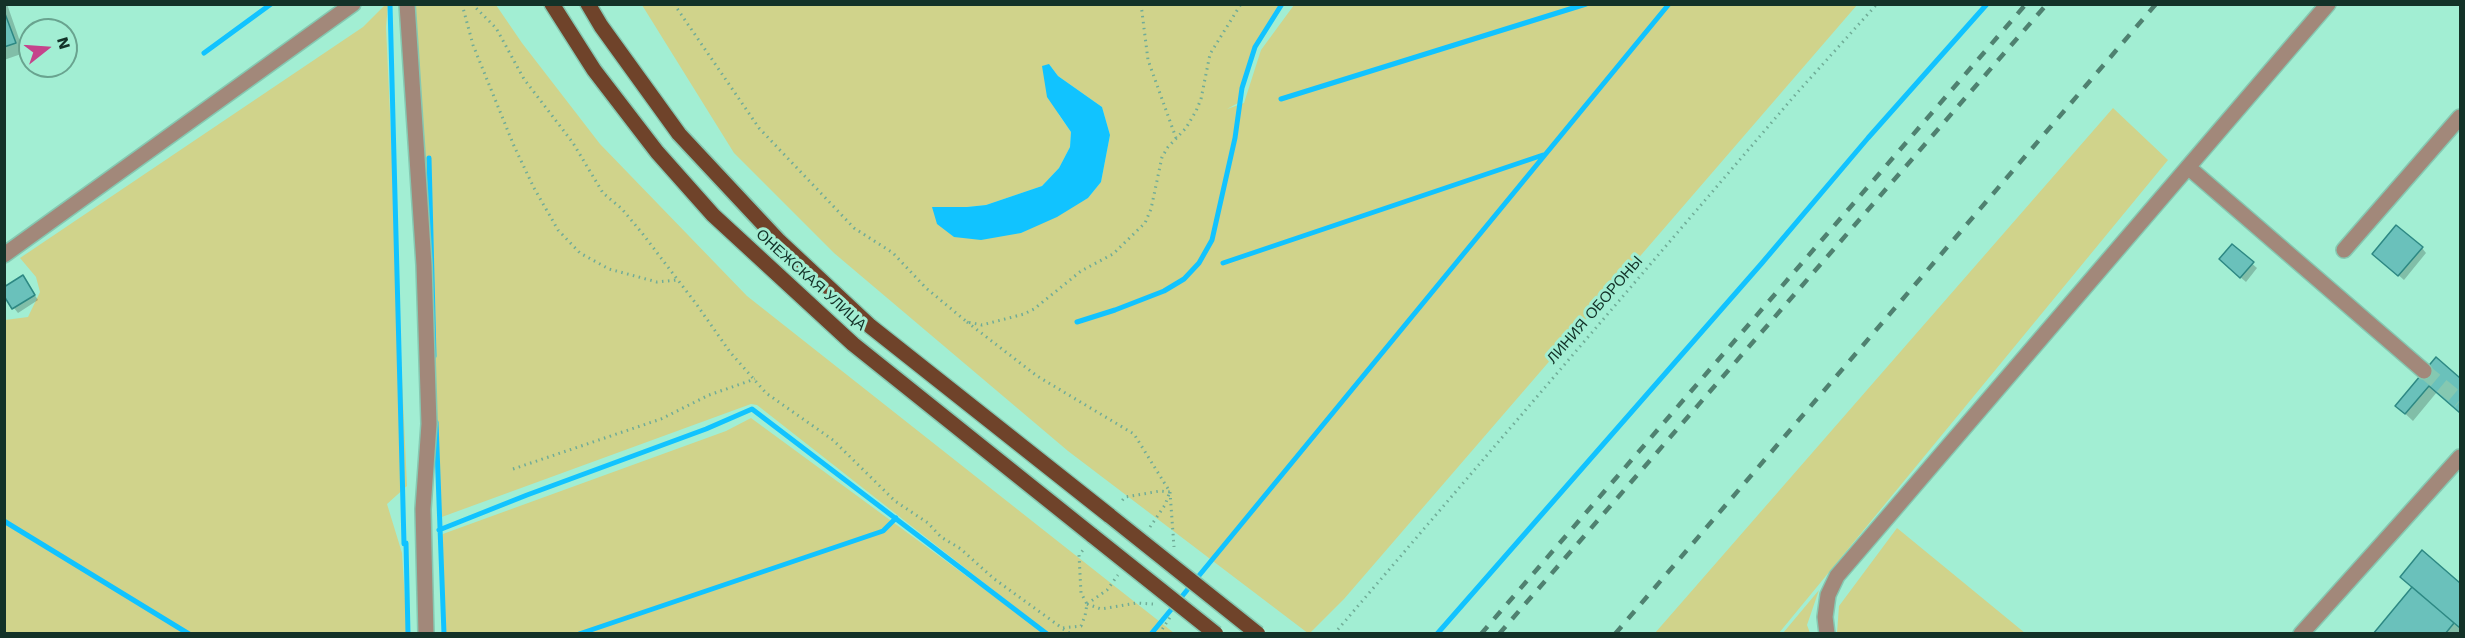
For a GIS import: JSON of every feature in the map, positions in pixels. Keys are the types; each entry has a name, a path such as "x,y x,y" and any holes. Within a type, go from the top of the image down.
{"main road":[{"name":"ОНЕЖСКАЯ УЛИЦА","path":"552,4 594,70 657,152 713,215 853,344 1089,542 1216,633"},
{"name":"ОНЕЖСКАЯ УЛИЦА","path":"588,4 601,26 679,134 779,241 870,326 1258,633"}],"street":[{"path":"4,255 353,4"},
{"path":"407,4 424,265 429,424 423,509 426,633"},
{"path":"1827,633 1825,617 1828,595 1837,576 2328,4"},
{"path":"2344,250 2460,117"},
{"path":"2188,167 2424,371"},
{"path":"2304,632 2460,457"}],"path":[{"path":"462,4 473,45 514,146 558,230 580,253 609,269 657,282 677,280"},
{"path":"472,4 496,28 524,79 573,143 603,193 622,209 697,305 730,352 766,393 833,440 895,501 928,523 941,537 961,549 993,578 1071,633"},
{"path":"674,4 759,128 854,228 892,253 926,288 1036,376 1134,434 1170,492 1160,491 1125,497 1120,503"},
{"path":"967,322 982,325 1024,314 1053,296 1081,271 1124,246 1145,223 1151,209 1162,157 1186,128 1201,99 1210,54 1241,4"},
{"name":"ЛИНИЯ ОБОРОНЫ","path":"1334,633 1796,94 1877,4"},
{"path":"1141,5 1148,60 1176,138"},
{"path":"513,469 661,419 709,395 754,379"},
{"path":"1062,628 1081,626 1085,616 1087,604 1081,593 1079,555 1089,542"},
{"path":"1159,633 1174,612"}],"green space":[{"path":"385,5 388,5 386,27 407,486 387,504 402,553 407,633 5,633 5,320 28,317 40,292 36,277 20,258 363,27"},
{"path":"412,5 496,5 522,43 600,144 747,296 1174,633 1048,633 757,405 751,404 439,518 428,260"},
{"path":"642,5 1280,5 1253,54 1240,102 1227,109 1244,103 1261,50 1294,5 1857,5 1344,599 1309,634 1068,451 834,253 734,153","holes":["1049,64 1058,76 1102,107 1110,135 1101,182 1088,198 1021,233 954,237 932,207 986,205 1042,186 1059,168 1070,147 1071,132 1059,115"]},
{"path":"2113,108 2168,160 1779,633 1655,633"},
{"path":"751,418 1044,633 445,633 440,535 726,431"},
{"path":"1897,528 2025,633 1837,633 1839,606"},
{"path":"1819,590 1807,625 1810,633 1783,633"}],"water":[{"path":"1049,64 1058,76 1102,107 1110,135 1101,182 1088,198 1057,217 1021,233 981,240 954,237 937,224 932,207 986,205 1042,186 1059,168 1070,147 1071,132 1047,97 1042,66"}],"building":[{"path":"4,11 16,43 4,47"},
{"path":"2396,225 2423,247 2398,276 2372,254"},
{"path":"2232,244 2254,262 2240,278 2219,259"},
{"path":"23,275 35,295 12,309 4,296 4,287"},
{"path":"2436,357 2460,378 2460,413 2429,386 2405,414 2395,406"},
{"path":"2422,550 2460,583 2460,628 2400,577"},
{"path":"2412,587 2454,623 2445,634 2373,634"}],"waterway":[{"path":"204,53 271,4"},
{"path":"390,4 404,544"},
{"path":"1077,322 1164,291 1184,279 1199,263 1212,240 1235,138 1242,88 1255,47 1282,4"},
{"path":"1281,99 1586,4"},
{"path":"1151,634 1669,4"},
{"path":"1437,634 1987,4"},
{"path":"1223,263 1543,155"},
{"path":"429,158 434,356"},
{"path":"439,530 706,429 752,409 1047,634"},
{"path":"436,422 444,634"},
{"path":"579,634 883,531 896,518"},
{"path":"4,521 189,634"},
{"path":"406,543 408,634"}],"tunnel":[{"path":"2424,371 2460,401"}],"railway":[{"path":"1481,634 2026,4"},
{"path":"1499,634 2047,4"},
{"path":"1615,634 2156,4"}]}
